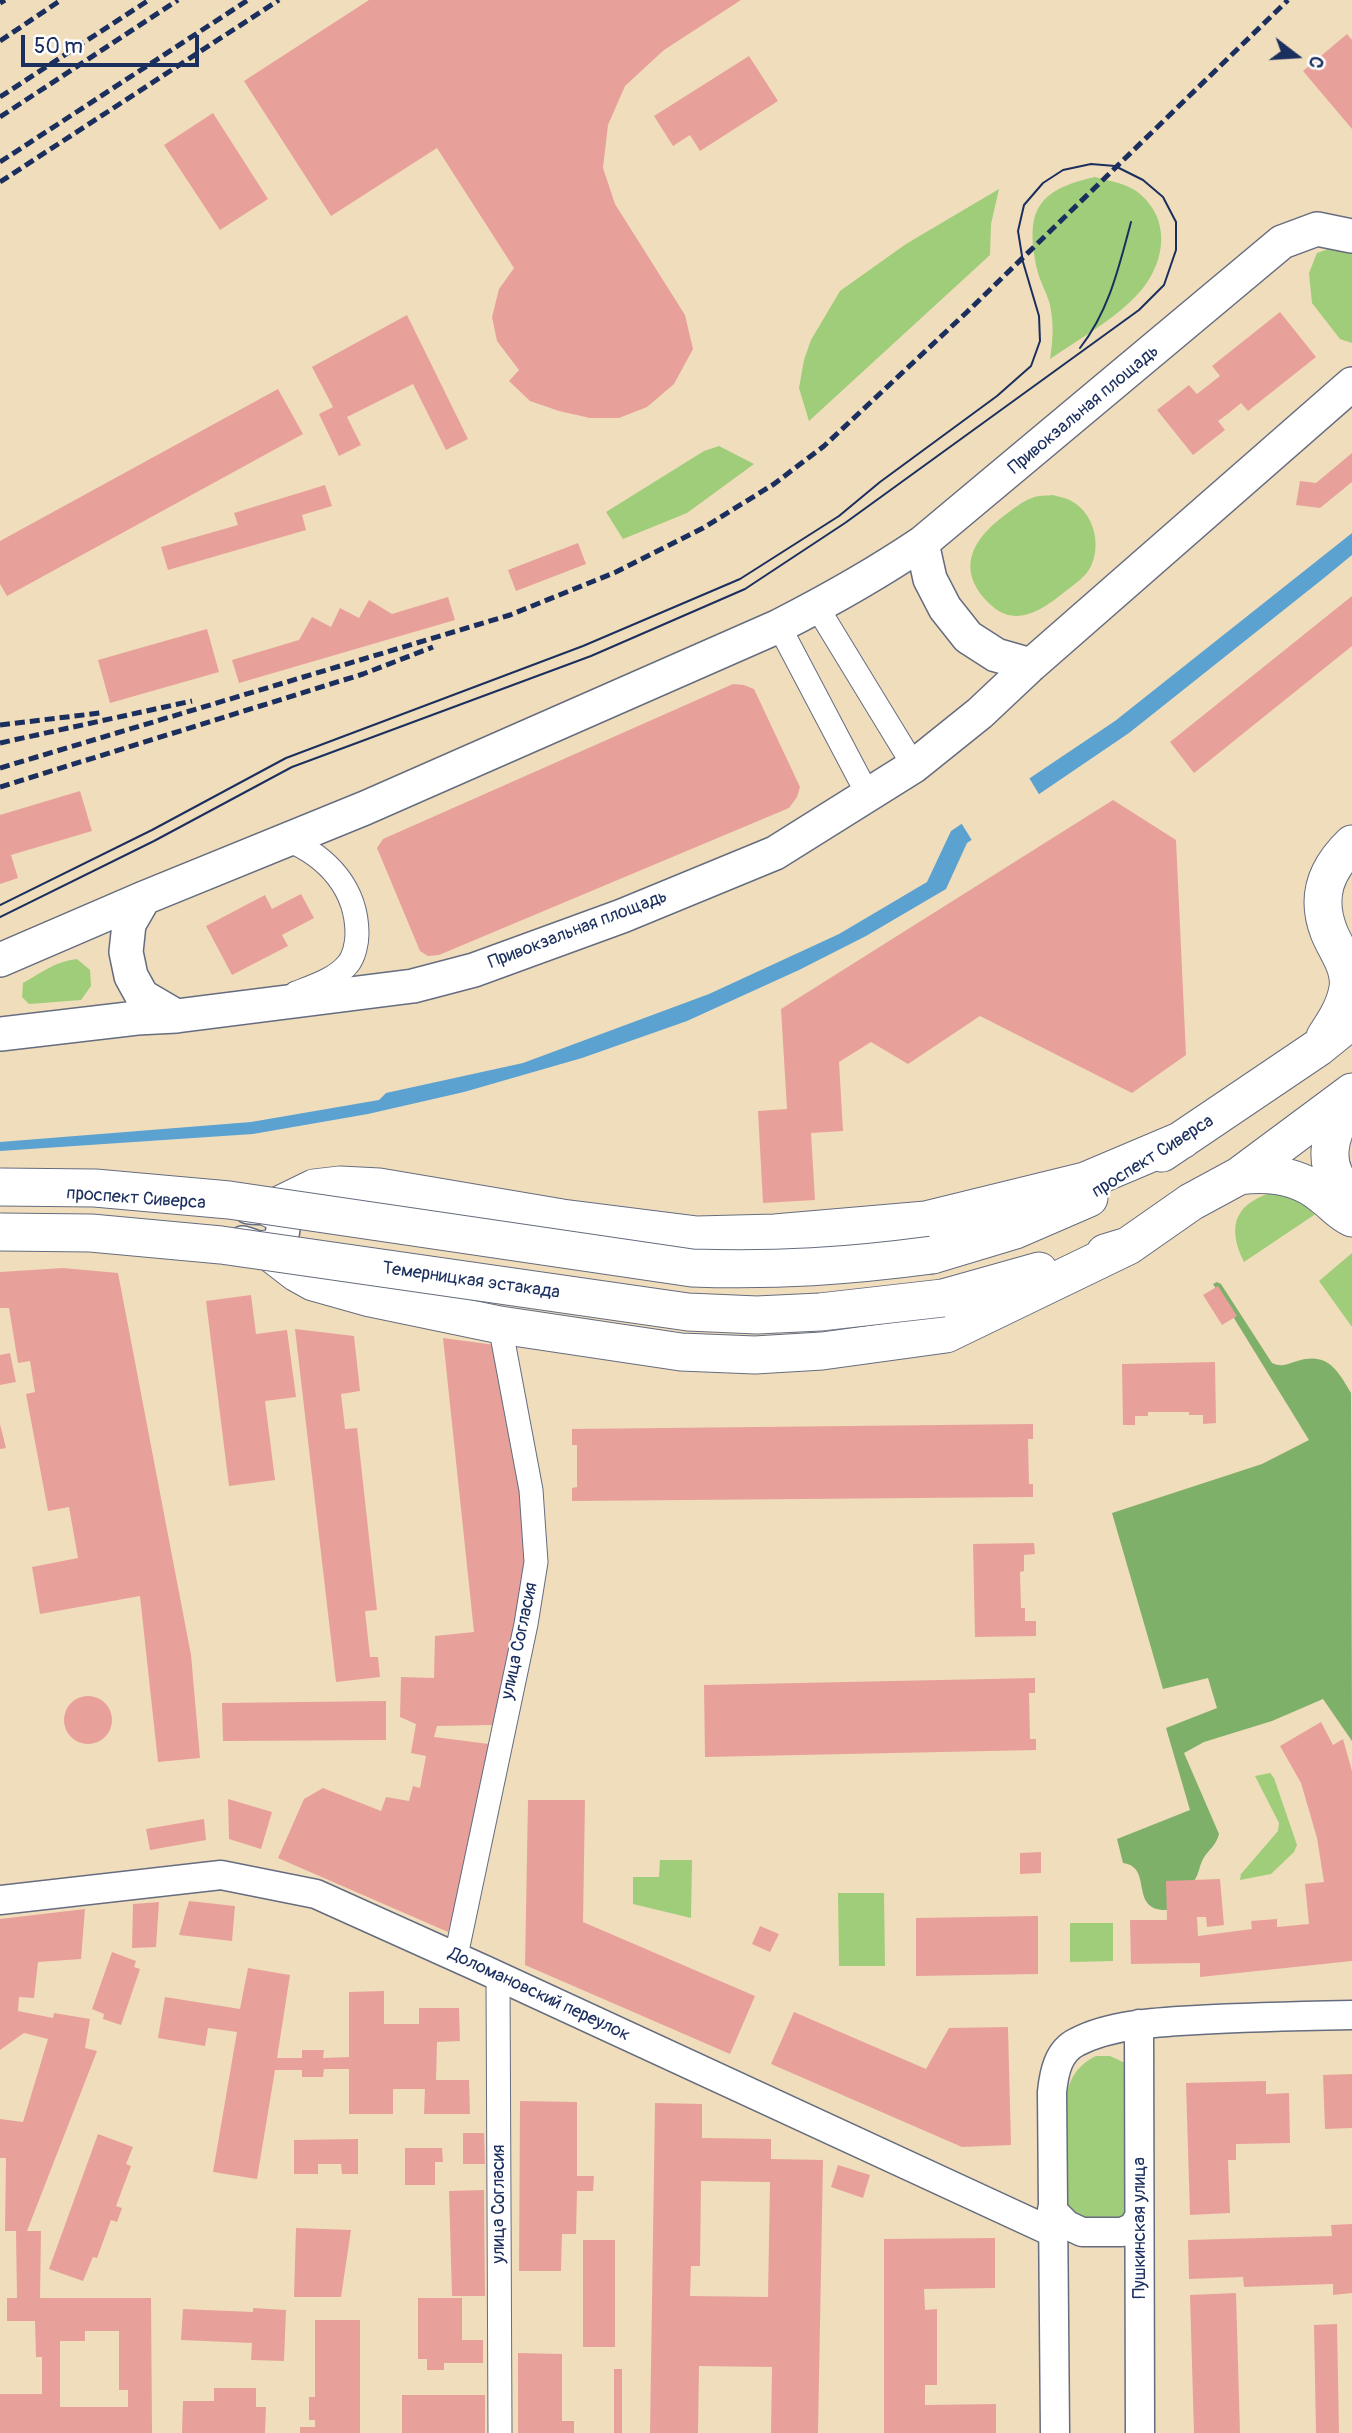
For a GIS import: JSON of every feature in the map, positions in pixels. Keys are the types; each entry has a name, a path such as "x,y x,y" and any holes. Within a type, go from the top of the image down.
{"main road":[{"name":"Привокзальная площадь","path":"0,960 288,840 817,607 880,572 922,543 1282,242 1317,229 1352,236"},
{"name":"Привокзальная площадь","path":"0,1034 176,1016 413,986 474,970 622,916 775,853 914,766 980,713 1031,665 1352,384"},
{"path":"922,543 930,579 945,608 968,637 996,655 1031,665"},
{"path":"1319,1047 1344,1006 1349,986 1346,968 1328,931 1322,906 1325,883 1335,860 1352,844"},
{"path":"1352,871 1344,889 1343,906 1346,922 1352,930"},
{"path":"144,898 129,924 126,952 131,976 142,996 176,1016"},
{"path":"65,933 96,943 110,953 120,974 120,991 107,1011 94,1024"},
{"name":"проспект Сиверса","path":"0,1187 95,1188 229,1200 692,1268 817,1268 932,1255 1015,1230 1108,1189 1319,1047 1352,1020"},
{"path":"266,1249 297,1273 334,1290 500,1325 681,1352 755,1355 894,1343 946,1334 964,1327 1128,1247 1191,1202 1239,1176 1352,1092"},
{"path":"1352,1099 1337,1120 1329,1140 1331,1164 1340,1184 1352,1196"},
{"path":"271,1209 314,1188 340,1185 379,1187 562,1218 697,1235 775,1233 926,1220 1084,1181 1182,1140"},
{"path":"1239,1176 1278,1174 1297,1181 1321,1194 1340,1213 1352,1218"},
{"name":"проспект Сиверса","path":"0,1193 94,1194 271,1209"},
{"path":"266,1249 276,1245 283,1234 283,1223 279,1214 271,1209"},
{"name":"проспект Сиверса","path":"0,1229 92,1228 222,1239 266,1249"},
{"name":"Темерницкая эстакада","path":"0,1229 91,1233 221,1245 688,1312 757,1315 890,1306 943,1297 1128,1247"}],"street":[{"path":"817,607 914,766"},
{"path":"779,626 868,795"},
{"name":"Привокзальная площадь","path":"267,1004 337,974 350,963 357,941 357,915 344,885 327,863 308,849 288,840"},
{"name":"улица Согласия","path":"456,1956 526,1624 536,1562 531,1490 500,1325"},
{"name":"Доломановский переулок","path":"0,1900 222,1875 316,1894 1052,2221 1082,2232 1122,2232 1133,2227 1139,2217"},
{"name":"улица Согласия","path":"498,1976 500,2433"},
{"path":"1055,2433 1052,2092 1054,2072 1062,2055 1075,2042 1139,2024 1352,2015"},
{"name":"Пушкинская улица","path":"1139,2024 1140,2433"},
{"path":"1098,2035 1130,2046 1139,2056"}],"green space":[{"path":"1095,177 1125,185 1140,194 1151,206 1161,234 1157,264 1141,291 1121,310 1050,359 1052,319 1049,301 1037,269 1033,232 1035,218 1039,206 1059,189"},
{"path":"999,189 991,224 990,255 809,421 799,388 804,360 811,340 840,291 906,244"},
{"path":"1331,248 1352,254 1352,343 1340,339 1312,303 1309,273 1317,253"},
{"path":"719,446 754,464 687,513 623,539 606,512 704,451"},
{"path":"1053,495 1073,502 1086,514 1094,531 1094,559 1090,568 1076,583 1041,609 1022,616 1002,613 992,606 974,581 971,569 976,546 993,525 1018,505 1034,497"},
{"path":"77,959 90,970 91,986 81,1000 29,1004 22,997 23,983 55,965"},
{"path":"1278,1191 1289,1191 1317,1213 1244,1262 1236,1236 1238,1216 1253,1201"},
{"path":"1352,1253 1352,1327 1319,1281"},
{"path":"1213,1284 1221,1284 1272,1363 1283,1365 1305,1359 1322,1360 1335,1369 1351,1393 1352,1741 1323,1699 1272,1721 1204,1742 1184,1753 1219,1834 1203,1859 1194,1881 1167,1881 1167,1910 1148,1904 1137,1872 1132,1866 1123,1863 1117,1839 1190,1810 1166,1728 1217,1708 1208,1678 1163,1689 1112,1513 1262,1464 1309,1440"},
{"path":"1270,1773 1297,1845 1294,1852 1271,1874 1240,1880 1241,1874 1278,1831 1279,1823 1255,1776"},
{"path":"660,1860 692,1860 691,1918 633,1904 633,1877 659,1877"},
{"path":"838,1893 884,1893 885,1966 839,1966"},
{"path":"1070,1923 1113,1923 1113,1961 1070,1962"},
{"path":"1096,2056 1110,2056 1127,2064 1134,2219 1068,2220 1064,2129 1067,2094 1077,2070"}],"water":[{"path":"1352,533 1352,555 1324,578 1129,733 967,843 946,889 866,936 799,970 687,1021 582,1058 464,1092 368,1114 253,1134 0,1151 0,1142 251,1122 379,1100 386,1093 523,1063 709,994 839,934 927,882 951,831 1115,721"}],"pier":[{"path":"1028,776 1040,796 973,842 960,821"}],"building":[{"path":"369,0 741,0 664,50 625,86 608,125 603,168 615,204 685,315 693,349 674,384 647,407 619,418 590,418 530,401 509,381 519,370 497,341 492,317 499,289 514,268 437,148 331,216 244,81"},
{"path":"1347,34 1352,40 1352,129 1303,71"},
{"path":"749,56 778,101 700,151 690,135 673,146 654,116"},
{"path":"213,113 268,199 220,230 164,145"},
{"path":"1280,312 1316,357 1248,411 1241,403 1218,421 1225,430 1193,455 1157,410 1189,385 1197,394 1220,376 1212,366"},
{"path":"407,315 468,439 446,450 413,384 347,417 361,445 339,456 319,414 333,407 312,367"},
{"path":"278,389 303,434 7,596 0,584 0,541"},
{"path":"1352,453 1352,482 1320,508 1296,505 1300,481 1316,483"},
{"path":"325,485 332,506 302,515 306,530 168,570 161,547 238,525 234,513"},
{"path":"578,543 586,564 516,591 508,570"},
{"path":"1352,596 1352,646 1194,773 1170,742"},
{"path":"448,597 455,620 239,683 232,660 299,640 312,617 331,627 340,608 359,618 369,600 392,614"},
{"path":"207,629 219,672 110,703 98,660"},
{"path":"733,684 754,689 800,787 789,808 439,955 428,956 420,951 377,848 383,839"},
{"path":"80,791 92,831 11,855 18,878 0,884 0,815"},
{"path":"1113,800 1176,840 1186,1055 1132,1093 980,1016 908,1064 871,1042 839,1062 843,1131 811,1133 815,1200 763,1203 758,1111 787,1109 781,1009"},
{"path":"301,894 314,918 282,935 288,946 232,975 206,926 265,895 272,909"},
{"path":"63,1268 118,1273 191,1655 200,1758 158,1762 140,1596 40,1614 32,1567 78,1558 69,1507 48,1511 26,1394 35,1392 30,1361 18,1363 9,1308 0,1308 0,1272"},
{"path":"1218,1286 1237,1316 1222,1325 1203,1295"},
{"path":"251,1295 256,1334 287,1330 296,1397 265,1401 275,1480 229,1486 206,1301"},
{"path":"295,1329 354,1336 360,1391 341,1394 345,1429 357,1428 377,1610 365,1611 370,1657 378,1657 380,1677 336,1682"},
{"path":"443,1338 495,1345 526,1474 529,1552 493,1725 437,1726 434,1737 489,1744 469,1861 448,1932 278,1858 304,1799 323,1788 381,1811 386,1797 409,1801 413,1786 420,1788 426,1756 411,1753 416,1724 400,1717 401,1677 434,1678 435,1636 474,1632"},
{"path":"10,1353 16,1382 0,1385 0,1355"},
{"path":"1215,1362 1216,1423 1203,1424 1203,1415 1189,1415 1189,1412 1148,1412 1148,1416 1135,1416 1135,1425 1123,1425 1122,1364"},
{"path":"0,1424 6,1448 0,1449"},
{"path":"1033,1424 1033,1439 1028,1439 1029,1484 1033,1484 1033,1497 572,1501 572,1488 577,1487 577,1445 572,1445 572,1429"},
{"path":"1034,1543 1035,1554 1024,1555 1024,1571 1020,1572 1021,1608 1025,1608 1025,1621 1036,1621 1036,1636 975,1637 973,1544"},
{"path":"1035,1678 1035,1693 1029,1693 1030,1739 1036,1739 1036,1750 705,1757 704,1685"},
{"path":"88,1696 105,1703 112,1720 105,1737 88,1744 71,1737 64,1720 71,1703"},
{"path":"386,1701 386,1740 223,1741 222,1703"},
{"path":"1321,1722 1333,1745 1343,1739 1352,1771 1352,1961 1200,1977 1200,1963 1131,1964 1130,1920 1167,1920 1166,1881 1220,1879 1224,1925 1207,1927 1206,1917 1197,1917 1198,1936 1252,1929 1251,1921 1277,1919 1277,1927 1309,1924 1305,1884 1324,1882 1317,1838 1301,1783 1280,1746"},
{"path":"228,1799 272,1812 261,1849 229,1839"},
{"path":"528,1800 585,1800 583,1922 755,1996 730,2054 525,1965"},
{"path":"204,1819 206,1840 150,1850 146,1829"},
{"path":"1041,1852 1041,1873 1020,1874 1020,1853"},
{"path":"189,1901 235,1906 232,1941 179,1935"},
{"path":"159,1902 156,1947 132,1948 133,1904"},
{"path":"85,1909 81,1959 38,1962 34,1998 19,1997 18,2011 53,2018 54,2013 90,2019 85,2048 97,2051 27,2231 41,2231 40,2298 151,2298 152,2433 0,2433 0,2394 42,2394 42,2357 36,2357 35,2321 7,2321 7,2298 17,2298 16,2231 5,2231 6,2158 0,2158 0,2119 23,2122 48,2039 24,2033 0,2050 0,1919","holes":["85,2331 119,2331 119,2390 128,2390 128,2407 60,2407 60,2341 85,2341"]},
{"path":"1038,1916 1038,1974 916,1976 916,1918"},
{"path":"760,1926 779,1934 770,1952 752,1944"},
{"path":"112,1952 136,1961 134,1967 140,1969 121,2025 103,2019 104,2014 92,2009"},
{"path":"248,1968 290,1975 277,2058 302,2058 302,2050 324,2050 323,2058 349,2057 349,1992 384,1991 384,2024 419,2024 419,2008 459,2008 460,2041 437,2042 436,2080 469,2080 470,2114 424,2114 425,2089 393,2089 393,2114 349,2114 349,2069 324,2069 323,2077 302,2077 302,2070 275,2070 257,2179 213,2172 237,2032 208,2028 205,2046 158,2038 165,1997 240,2009"},
{"path":"794,2012 926,2069 949,2028 1008,2027 1011,2145 962,2147 771,2064"},
{"path":"1352,2074 1352,2128 1325,2129 1323,2075"},
{"path":"1266,2081 1266,2094 1289,2093 1290,2143 1236,2144 1236,2160 1228,2160 1230,2213 1190,2215 1186,2083"},
{"path":"520,2101 577,2102 577,2176 594,2176 593,2191 577,2191 576,2234 562,2234 561,2271 519,2271"},
{"path":"655,2103 702,2104 702,2138 771,2139 771,2159 823,2160 818,2433 771,2433 772,2367 699,2366 698,2433 650,2433","holes":["701,2181 770,2182 768,2297 690,2296 691,2266 700,2266"]},
{"path":"463,2133 484,2133 485,2164 463,2164"},
{"path":"98,2134 133,2147 126,2164 131,2166 116,2206 122,2208 117,2222 111,2220 97,2258 93,2257 83,2281 49,2269"},
{"path":"358,2139 358,2174 342,2174 341,2164 318,2164 318,2174 294,2174 294,2140"},
{"path":"405,2148 442,2148 443,2162 435,2162 435,2185 405,2185"},
{"path":"838,2165 870,2175 863,2198 831,2187"},
{"path":"484,2190 485,2296 452,2296 449,2191"},
{"path":"1352,2224 1352,2293 1333,2295 1333,2284 1244,2287 1243,2277 1189,2279 1188,2240 1332,2236 1331,2225"},
{"path":"296,2228 351,2230 341,2297 294,2297"},
{"path":"995,2238 995,2288 924,2289 925,2310 937,2309 937,2385 925,2385 925,2405 996,2404 996,2433 884,2433 884,2239"},
{"path":"583,2240 615,2240 615,2347 583,2347"},
{"path":"1236,2293 1240,2433 1194,2433 1190,2295"},
{"path":"418,2298 462,2298 462,2340 483,2340 483,2363 444,2363 444,2370 427,2370 427,2359 418,2359"},
{"path":"253,2308 286,2310 284,2361 251,2360 252,2343 181,2340 183,2309 253,2312"},
{"path":"315,2320 360,2320 360,2433 300,2433 300,2427 315,2427 315,2420 309,2420 309,2397 315,2397"},
{"path":"1337,2324 1339,2433 1316,2433 1314,2325"},
{"path":"518,2353 562,2354 562,2421 574,2421 574,2433 518,2433"},
{"path":"614,2369 622,2369 622,2433 614,2433"},
{"path":"214,2388 256,2388 256,2407 266,2407 265,2433 182,2433 183,2401 214,2401"},
{"path":"402,2395 485,2395 485,2433 402,2433"}],"tram line":[{"path":"0,905 152,830 286,758 583,646 740,579 839,516 880,482 997,396 1031,366 1040,341 1039,316 1023,262 1018,231 1024,205 1043,183 1063,170 1091,164 1115,166 1143,180 1163,197 1176,222 1176,250 1164,285 1139,310 845,523 745,589 591,656 292,767 154,841 0,917"},
{"path":"1080,348 1106,304 1131,222"}],"railway":[{"path":"0,3 5,0"},
{"path":"0,41 61,0"},
{"path":"0,97 149,0"},
{"path":"0,117 178,0"},
{"path":"0,162 248,0"},
{"path":"0,182 279,0"},
{"path":"0,768 510,615 616,572 703,528 774,484 824,446 967,312 1288,0"},
{"path":"0,787 363,674 433,647"},
{"path":"0,743 192,701"},
{"path":"0,725 100,713"}]}
